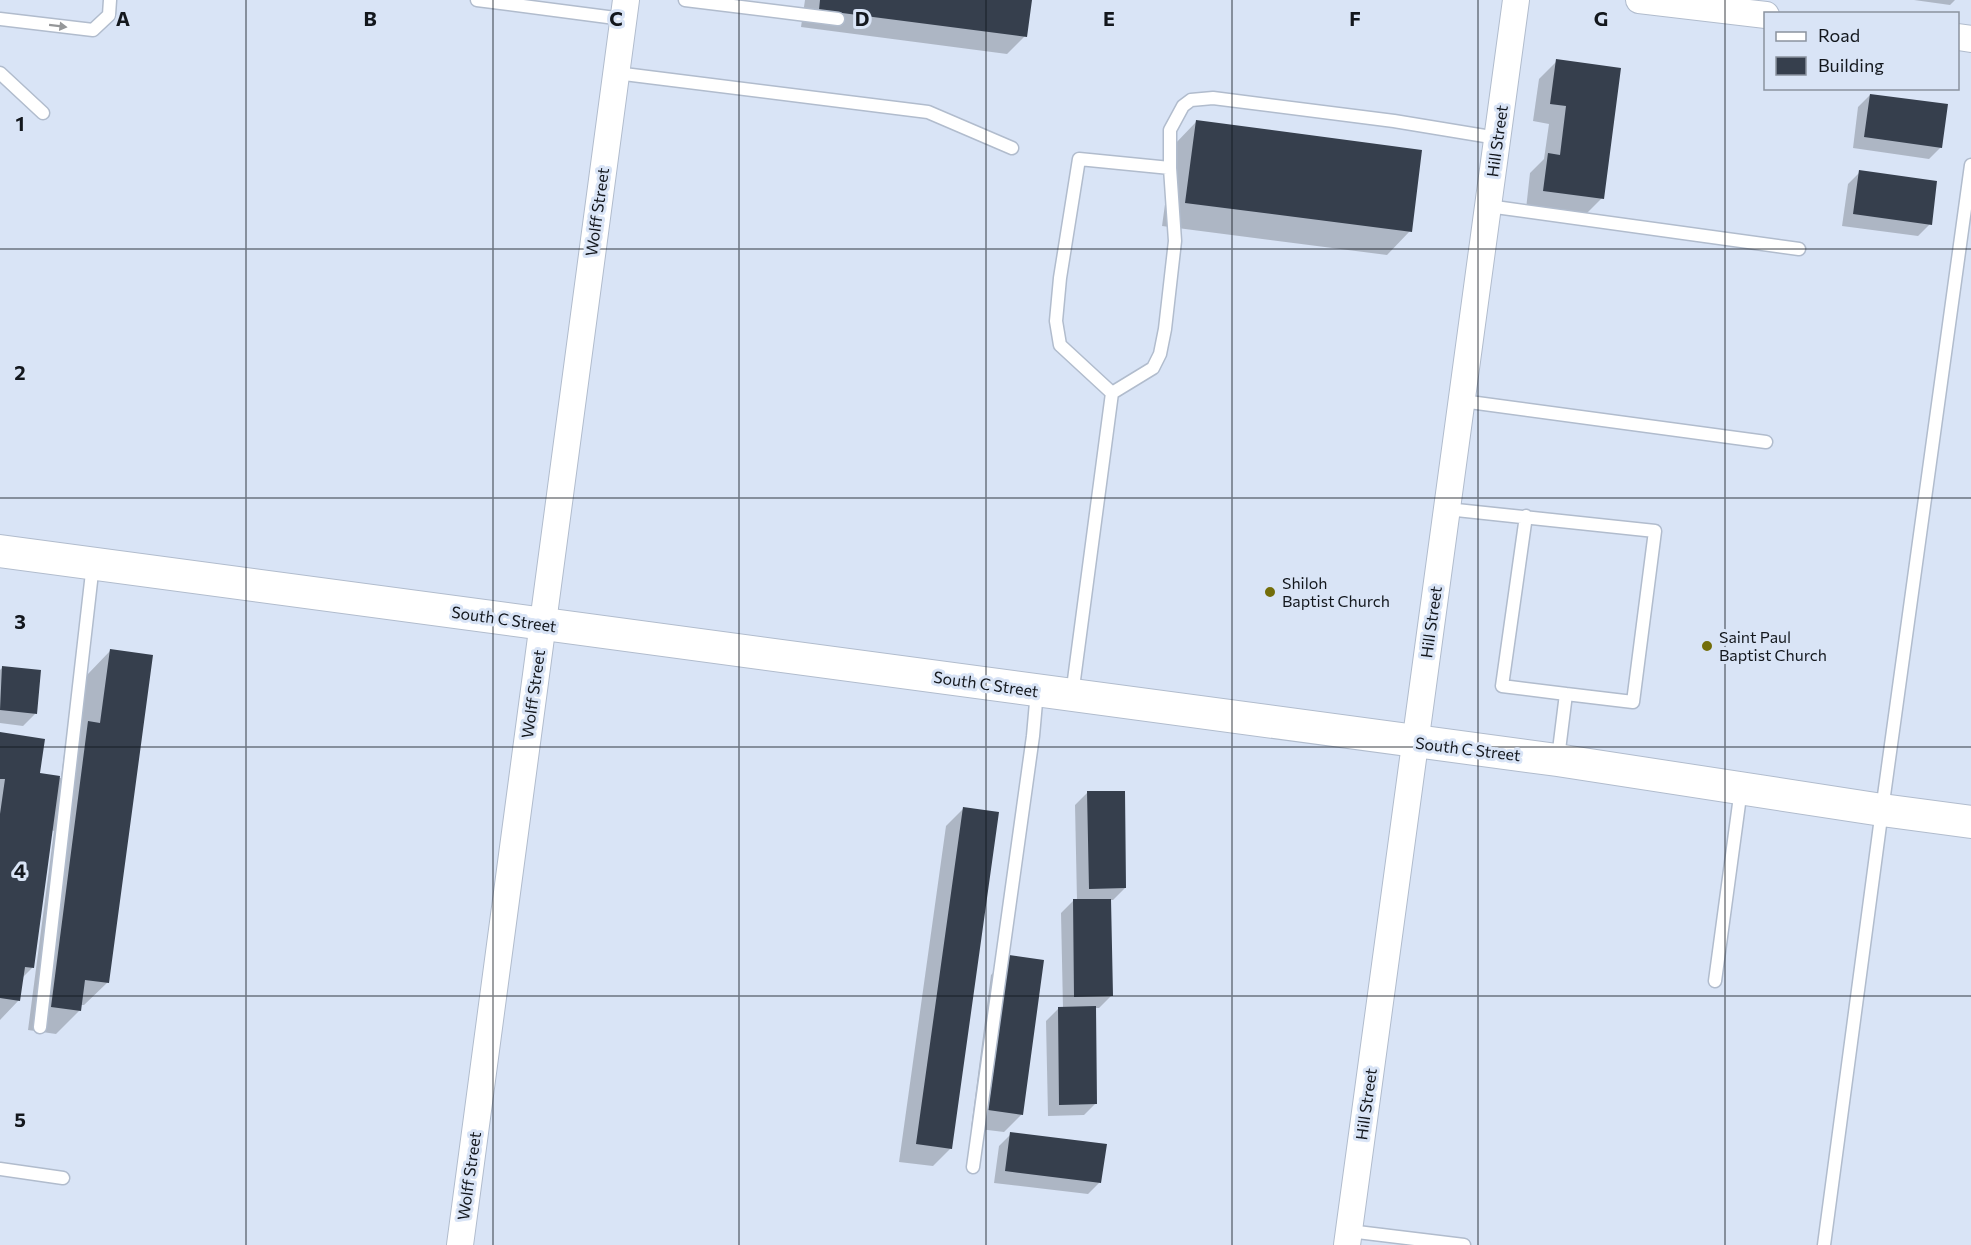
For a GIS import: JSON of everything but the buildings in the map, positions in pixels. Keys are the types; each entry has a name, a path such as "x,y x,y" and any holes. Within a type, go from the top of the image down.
{"street":[{"name":"Hill Street","path":"1348,1238 1516,0"},
{"path":"1639,0 1764,15"},
{"name":"Wolff Street","path":"460,1245 624,9"},
{"name":"South C Street","path":"0,551 1557,760 1971,822"}],"lane":[{"path":"0,19 93,30 109,15 110,0"},
{"path":"477,0 624,9"},
{"path":"685,0 838,19"},
{"path":"0,73 43,113"},
{"path":"616,73 928,112 1012,148"},
{"path":"1112,393 1153,368 1160,354 1165,329 1174,242 1170,130 1183,106 1191,100 1214,98 1394,121 1497,138"},
{"path":"1112,393 1060,345 1056,321 1060,278 1079,159 1170,168"},
{"path":"1824,1245 1971,165"},
{"path":"1488,206 1799,249"},
{"path":"1071,696 1112,393"},
{"path":"1462,401 1766,442"},
{"path":"1447,509 1526,516 1655,531 1633,702 1502,686 1526,516"},
{"path":"40,1028 93,564"},
{"path":"973,1167 1037,691"},
{"path":"1557,760 1566,694"},
{"path":"1715,981 1741,788"},
{"path":"0,1169 63,1178"},
{"path":"1348,1238 1464,1245"}],"place":[{"name":"Shiloh Baptist Church","path":"1270,592"},
{"name":"Saint Paul Baptist Church","path":"1707,646"}]}
